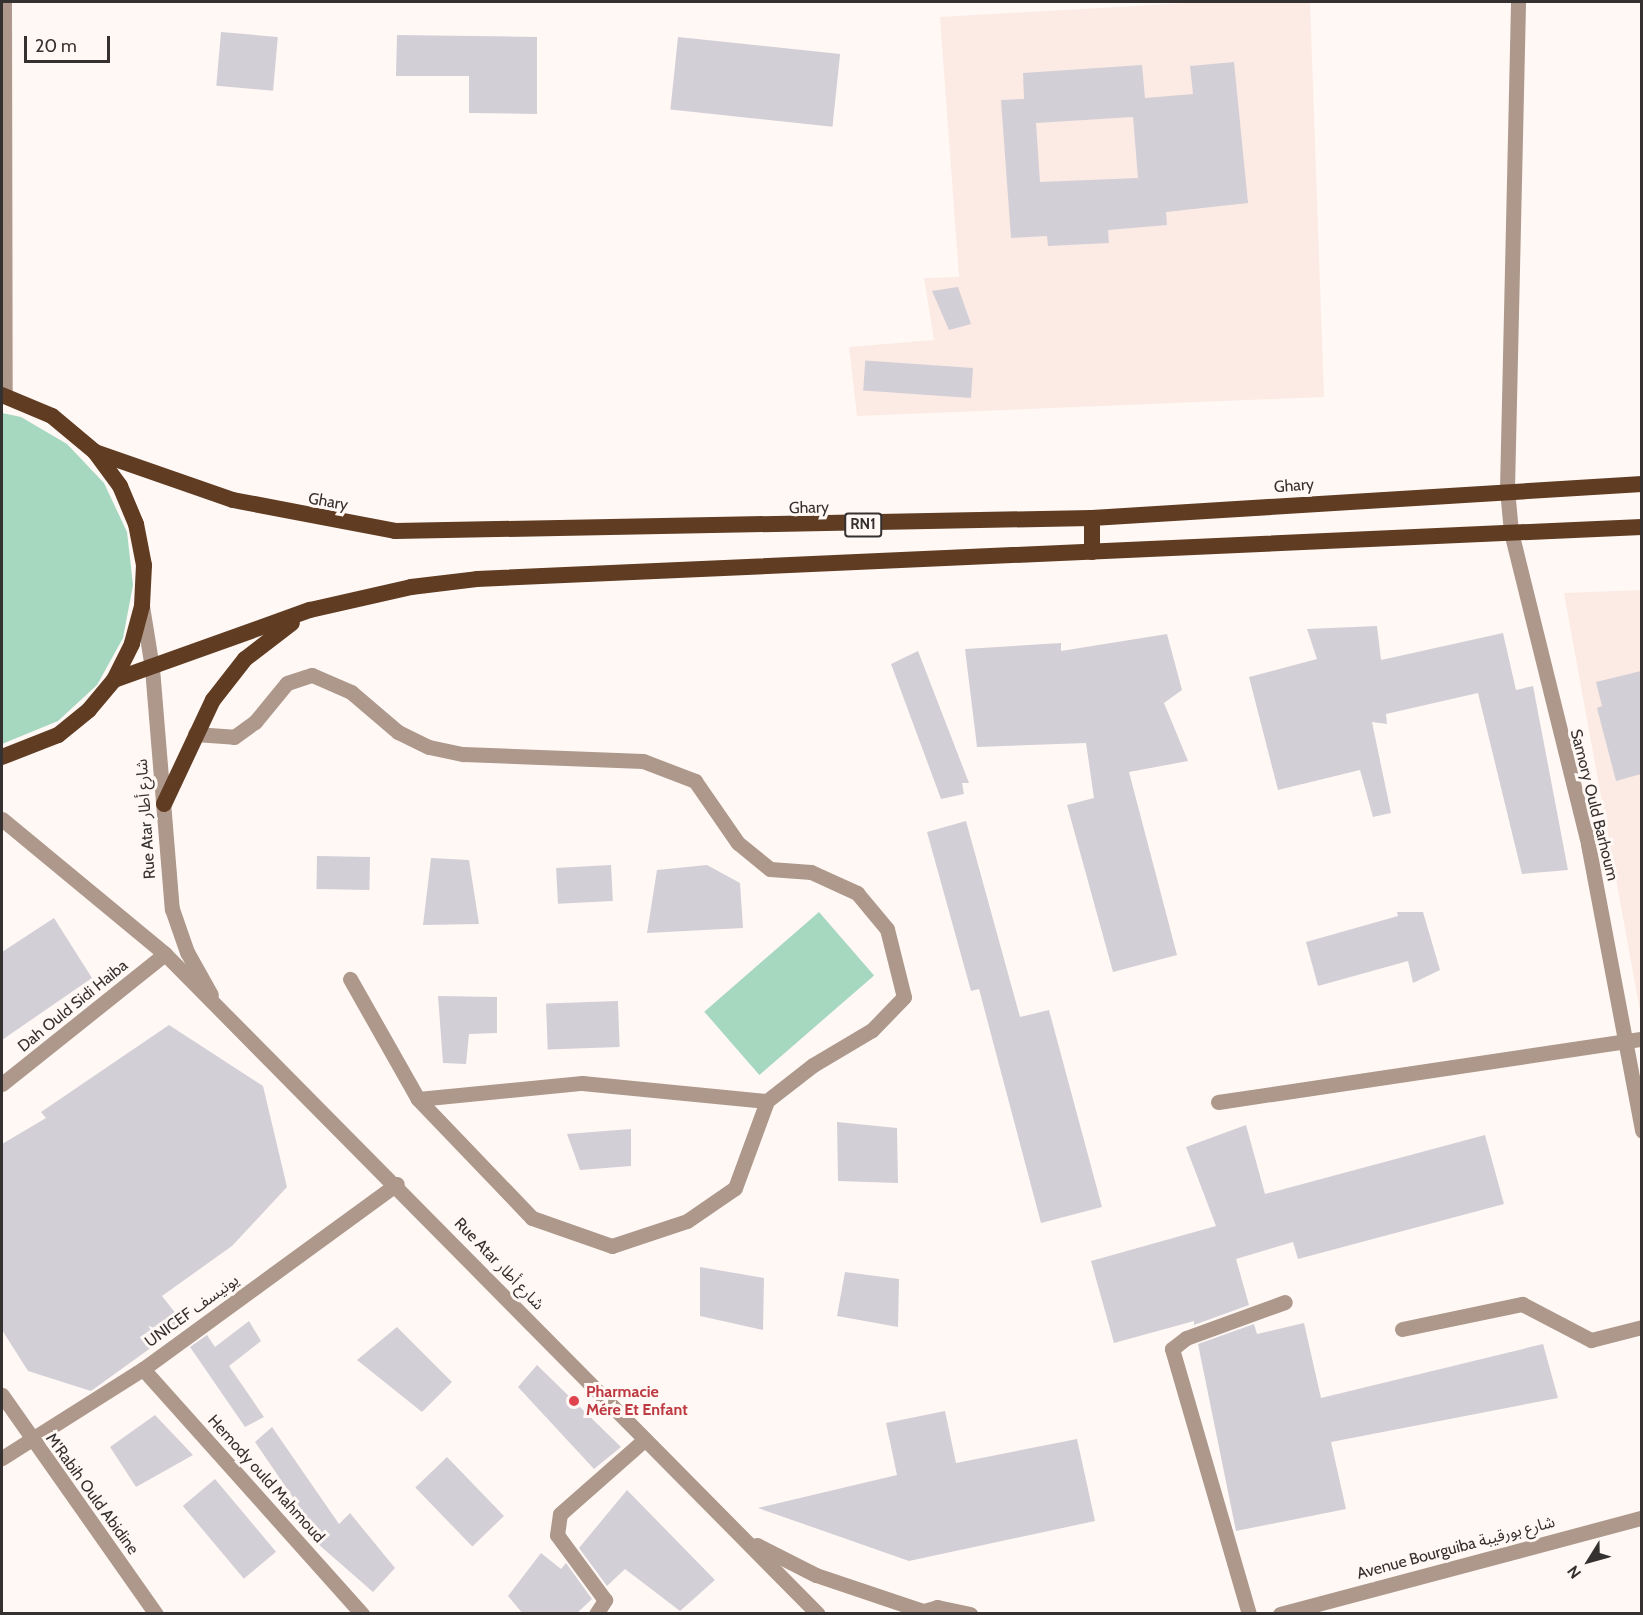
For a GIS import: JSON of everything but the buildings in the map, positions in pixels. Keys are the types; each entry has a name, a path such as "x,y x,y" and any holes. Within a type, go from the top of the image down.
{"highway":[{"path":"2,757 58,735 88,710 114,680 132,644 142,606 144,565 136,524 120,486 95,452 52,416 3,395"},
{"name":"Ghary","path":"95,452 233,500 395,531 1092,518 1507,489 1641,484"},
{"path":"1092,518 1092,552"},
{"name":"RN1","path":"114,680 310,610 411,587 477,579 1641,527"},
{"path":"164,804 213,699 245,659 310,610"}],"street":[{"path":"3,395 4,2"},
{"name":"Samory Ould Barhoum","path":"1518,2 1507,489 1511,532 1588,844 1641,1131"},
{"name":"Rue Atar شارع أطار","path":"142,606 152,668 172,909 187,952 224,1018"},
{"path":"195,734 221,740 240,734 287,683 312,675 351,692 398,732 429,747 463,754 644,760 695,782 738,843 770,868 811,872 857,893 887,929 904,997 872,1030 767,1101 735,1188 687,1221 612,1246 532,1218 418,1099 350,979"},
{"name":"Rue Atar شارع أطار","path":"2,819 165,954 224,1018 397,1184 818,1614"},
{"name":"Dah Ould Sidi Haiba","path":"2,1084 165,954"},
{"path":"1218,1102 1624,1044 1641,1039"},
{"path":"418,1099 582,1083 767,1101"},
{"name":"UNICEF يونيسف","path":"2,1458 143,1369 397,1184"},
{"path":"1249,1614 1172,1349 1186,1338 1285,1302"},
{"path":"1402,1329 1522,1304 1592,1340 1641,1327"},
{"name":"Hemody ould Mahmoud","path":"143,1369 362,1614"},
{"name":"M'Rabih Ould Abidine","path":"2,1395 31,1440 156,1614"},
{"path":"596,1614 605,1600 557,1535 560,1514 645,1439"},
{"name":"Avenue Bourguiba شارع بورقيبة","path":"1280,1614 1641,1518"},
{"name":"Rue Atar شارع أطار","path":"743,1539 816,1575 917,1612"},
{"path":"917,1612 954,1608 971,1613"}],"shaded area":[{"path":"1205,2 1310,2 1324,397 857,416 849,347 934,340 924,278 959,277 940,17"},
{"path":"1641,590 1642,1011 1640,1011 1564,593"}],"green space":[{"path":"2,413 21,417 67,444 104,483 127,532 133,585 123,638 97,685 58,721 2,744"},
{"path":"819,912 874,975 759,1075 704,1012"}],"place":[{"name":"Pharmacie Mére Et Enfant","path":"574,1401"}]}
